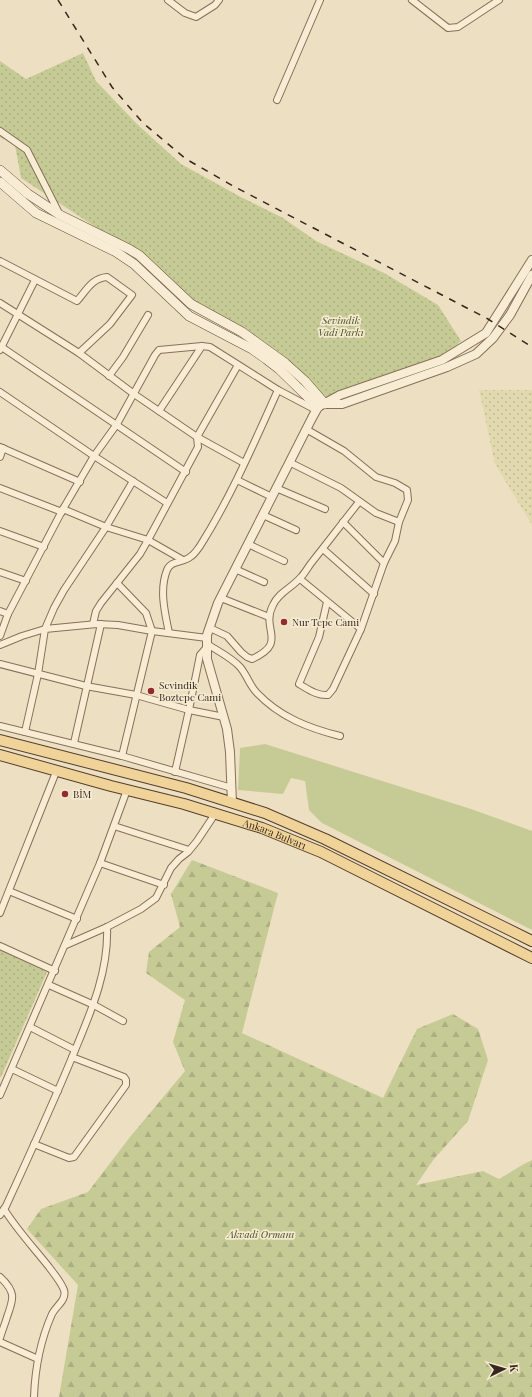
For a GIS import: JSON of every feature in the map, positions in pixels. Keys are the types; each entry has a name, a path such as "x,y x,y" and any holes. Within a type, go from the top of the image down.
{"main road":[{"path":"0,170 28,194 60,214 129,248 191,304 242,332 285,363 305,381 320,407"},
{"path":"0,182 36,213 116,252 134,264 189,316 252,349 279,369 320,407"},
{"name":"Ankara Bulvarı","path":"0,740 186,788 265,813 325,839 532,941"},
{"name":"Ankara Bulvarı","path":"0,755 56,772 184,804 262,828 321,852 532,958"}],"street":[{"path":"168,0 185,13 196,17 215,5 219,0"},
{"path":"277,100 320,0"},
{"path":"412,0 448,28 458,27 499,0"},
{"path":"0,131 27,150 60,214"},
{"path":"232,803 230,752 227,729 207,659 207,643 210,628 221,598 306,429 320,407 340,395 442,360 486,333 532,260"},
{"path":"0,261 77,302 94,280 100,277 107,277 132,295 110,324 79,353"},
{"path":"0,636 8,614 62,511 94,456 117,424 159,350 202,346 210,347 278,390 320,407 342,404 447,367 476,354 493,338 510,315 532,275"},
{"path":"35,280 0,348 117,424 186,472"},
{"path":"0,303 79,353 134,394 197,437 244,463"},
{"path":"109,376 123,357 148,315"},
{"path":"159,411 202,346"},
{"path":"93,624 96,611 140,554 167,503 186,472 198,447 197,437 238,364"},
{"path":"169,633 163,596 164,580 167,569 171,564 189,558 197,550 212,526 237,480 278,390"},
{"path":"0,392 94,456 167,503"},
{"path":"306,429 344,451 376,477 407,490 408,500 399,522 395,541 384,563 361,629 333,689 328,695 323,696 312,692 299,684 319,637 327,602"},
{"path":"0,457 1,447 80,482"},
{"path":"289,462 341,488 376,513 399,522"},
{"path":"237,480 272,497"},
{"path":"26,732 38,674 45,629 64,590 106,527 133,481"},
{"path":"0,488 106,527 148,540 183,560"},
{"path":"276,488 326,509"},
{"path":"210,628 227,636 247,657 252,659 262,655 271,646 273,640 269,617 272,606 280,595 300,579 359,502"},
{"path":"263,515 296,530"},
{"path":"343,522 384,563"},
{"path":"0,531 44,547"},
{"path":"248,544 284,561"},
{"path":"323,549 374,594"},
{"path":"235,569 264,582"},
{"path":"0,572 26,581"},
{"path":"300,579 361,629"},
{"path":"117,583 146,613 152,631 122,756"},
{"path":"221,598 269,617"},
{"path":"0,611 8,614"},
{"path":"0,645 45,629 93,624 118,625 169,633 207,643 239,666 245,673 248,682 256,692 281,714 322,732 340,736"},
{"path":"74,743 101,624"},
{"path":"174,772 200,655 207,643"},
{"path":"0,664 86,686 136,695 189,710 224,717"},
{"path":"0,726 74,743 232,788"},
{"path":"0,913 56,772"},
{"path":"0,1095 3,1082 12,1069 77,919 100,863 127,790"},
{"path":"66,945 107,927 141,909 156,898 171,868 189,850 215,814"},
{"path":"114,826 189,850"},
{"path":"100,863 164,884"},
{"path":"9,891 77,919"},
{"path":"0,1215 58,1091 94,1005 105,961 108,942 107,927"},
{"path":"0,946 55,971"},
{"path":"49,985 94,1005 123,1021"},
{"path":"30,1027 75,1050"},
{"path":"34,1144 69,1158 74,1157 126,1085 126,1080 124,1077 72,1057"},
{"path":"12,1069 58,1091"},
{"path":"3,1206 14,1225 58,1280 64,1290 62,1300 53,1312 38,1359 34,1397"},
{"path":"0,1277 9,1288 13,1298 12,1305 0,1338"},
{"path":"0,1342 38,1359"}],"shaded area":[{"path":"479,390 532,390 532,525 495,464"}],"green space":[{"name":"Sevindik Vadi Parkı","path":"83,53 96,81 137,124 181,164 283,218 316,241 384,273 438,305 461,341 439,361 325,404 305,381 211,316 129,249 21,178 15,145 0,137 0,61 26,79"},
{"path":"265,744 471,809 532,831 532,930 322,823 309,810 305,781 291,778 283,794 238,790 240,748"},
{"name":"Akvadi Ormanı","path":"192,860 278,893 242,1033 383,1098 417,1029 453,1014 478,1029 488,1060 468,1121 434,1159 416,1185 483,1171 499,1179 532,1160 532,1397 59,1397 78,1285 27,1229 41,1209 88,1192 130,1137 185,1071 173,1042 185,1000 146,973 149,952 180,927 171,894"},
{"path":"0,950 47,972 1,1077 0,1077"}],"railway":[{"path":"58,0 112,87 143,123 186,159 233,186 488,319 532,347"}],"place":[{"name":"Nur Tepe Cami","path":"284,622"},
{"name":"Sevindik Boztepe Cami","path":"151,691"},
{"name":"BİM","path":"65,794"}]}
